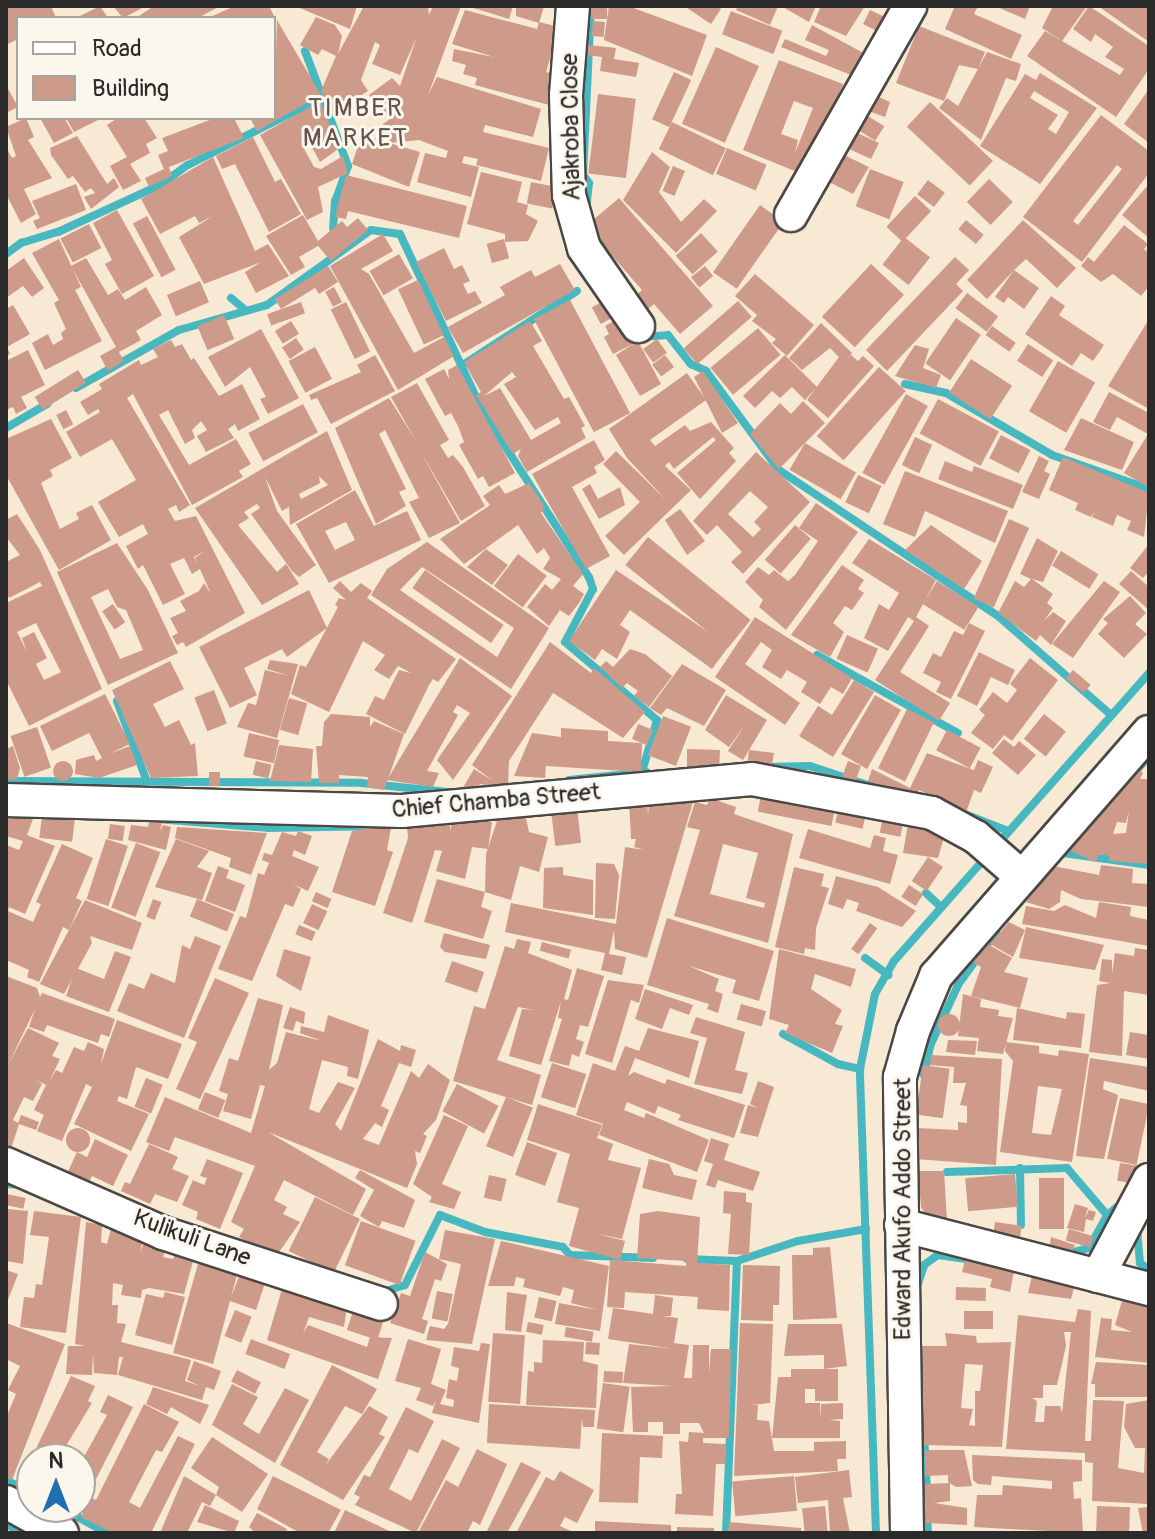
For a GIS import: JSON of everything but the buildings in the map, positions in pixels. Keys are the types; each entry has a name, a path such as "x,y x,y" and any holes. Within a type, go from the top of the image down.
{"street":[{"name":"Ajakroba Close","path":"573,6 566,95 569,195 584,248 638,326"},
{"path":"791,215 910,6"},
{"name":"Edward Akufo Addo Street","path":"907,1533 900,1077 913,1031 936,976 1011,868 1149,732"},
{"name":"Chief Chamba Street","path":"6,800 402,811 752,779 800,784 932,813 976,837 1011,868"},
{"name":"Kulikuli Lane","path":"6,1164 163,1233 381,1304"},
{"path":"1098,1276 1149,1180"},
{"path":"901,1225 1149,1289"},
{"path":"6,1502 62,1533"}],"waterway":[{"path":"586,211 589,183 583,175 591,6"},
{"path":"305,51 348,166 335,201 333,228"},
{"path":"6,254 21,243 58,232 160,185 188,165 319,99"},
{"path":"76,388 179,330 267,305 371,230 400,234 482,410 589,577 593,589 565,642 657,720 642,772"},
{"path":"461,366 577,291"},
{"path":"231,298 243,308"},
{"path":"641,337 668,335 691,364 706,371 779,470 998,616 1111,715"},
{"path":"905,384 946,393 1052,455 1149,489"},
{"path":"6,428 47,404"},
{"path":"817,655 958,733"},
{"path":"996,846 1149,673"},
{"path":"117,701 146,779"},
{"path":"1136,771 1149,756"},
{"path":"764,767 810,766 871,786"},
{"path":"569,780 647,772"},
{"path":"6,781 361,783 448,792"},
{"path":"957,811 1008,831"},
{"path":"145,818 268,828 382,826"},
{"path":"1063,853 1149,865"},
{"path":"876,1533 860,1069 875,994 894,961 987,856"},
{"path":"926,893 941,907"},
{"path":"924,1075 930,1046 958,985 996,932"},
{"path":"865,958 888,975"},
{"path":"783,1034 838,1064 860,1069"},
{"path":"1020,1168 1021,1225"},
{"path":"947,1172 1067,1168 1107,1215"},
{"path":"6,1184 25,1185"},
{"path":"1066,1254 1089,1248 1107,1215 1123,1202"},
{"path":"380,1293 405,1285 440,1215 485,1232 563,1247 570,1255 653,1258"},
{"path":"687,1259 737,1261 798,1241 866,1229"},
{"path":"1137,1229 1140,1263 1149,1270"},
{"path":"918,1284 924,1265 938,1255 974,1260"},
{"path":"726,1533 737,1261"},
{"path":"920,1358 923,1408"},
{"path":"924,1434 927,1492"},
{"path":"6,1480 16,1485"},
{"path":"927,1514 928,1533"},
{"path":"89,1523 107,1533"},
{"path":"6,1524 22,1533"}],"district":[{"name":"TIMBER MARKET","path":"356,124"}]}
